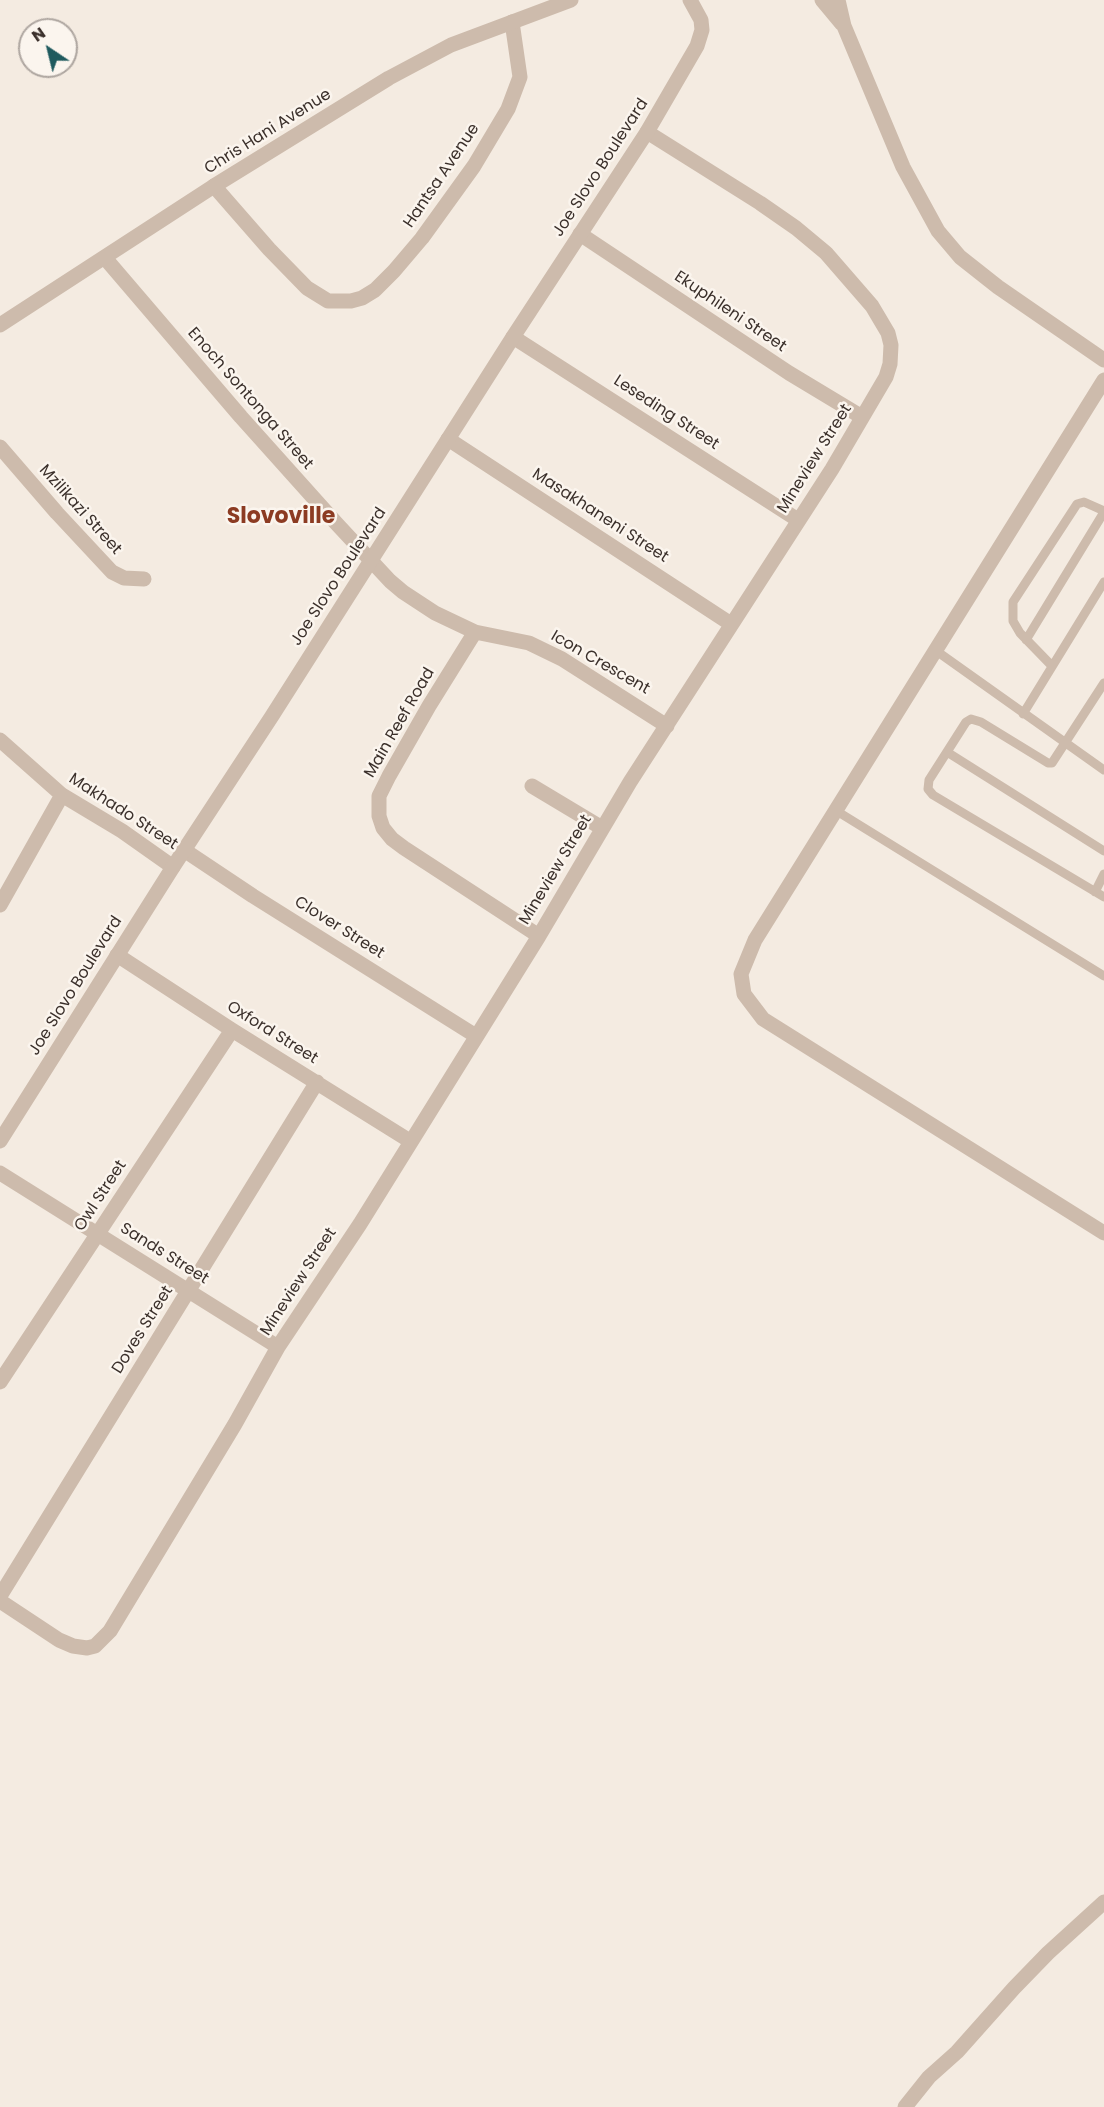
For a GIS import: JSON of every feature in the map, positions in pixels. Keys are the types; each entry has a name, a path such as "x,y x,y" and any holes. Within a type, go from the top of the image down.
{"street":[{"name":"Chris Hani Avenue","path":"0,325 214,186 389,78 451,45 571,0"},
{"name":"Joe Slovo Boulevard","path":"0,1141 173,867 647,132 697,46 702,30 698,13 690,0"},
{"path":"822,0 844,26"},
{"path":"838,0 844,26 903,167 938,231 960,257 998,287 1104,360"},
{"name":"Hantsa Avenue","path":"214,186 307,288 328,301 351,301 362,298 375,290 422,238 474,166 508,109 520,77 512,22"},
{"name":"Mineview Street","path":"0,1601 73,1647 95,1646 110,1631 235,1424 278,1347 331,1264 360,1224 539,936 602,828 832,469 879,390 890,364 891,345 888,333 872,306 826,253 760,202 647,132"},
{"name":"Ekuphileni Street","path":"580,234 789,373 862,417"},
{"name":"Enoch Sontonga Street","path":"105,258 241,417 402,592 435,613 476,633"},
{"name":"Leseding Street","path":"513,337 798,520"},
{"path":"1104,380 755,940 744,961 741,974 741,985 749,1002 763,1019 1104,1233"},
{"name":"Masakhaneni Street","path":"448,439 731,624"},
{"name":"Mzilikazi Street","path":"0,447 112,572 124,578 144,579"},
{"name":"Icon Crescent","path":"476,633 529,643 562,659 668,726"},
{"name":"Main Reef Road","path":"476,633 429,706 389,776 379,796 379,816 384,828 404,848 539,936"},
{"name":"Makhado Street","path":"0,740 62,795 122,831 173,867"},
{"path":"532,786 602,828"},
{"path":"0,905 62,795"},
{"name":"Clover Street","path":"184,850 476,1036"},
{"name":"Oxford Street","path":"117,955 410,1141"},
{"name":"Owl Street","path":"0,1382 232,1030"},
{"name":"Doves Street","path":"0,1596 317,1082"},
{"name":"Sands Street","path":"0,1173 278,1347"},
{"path":"905,2107 929,2077 957,2052 1047,1953 1104,1902"}],"lane":[{"path":"1026,640 1104,511 1084,502 1075,507 1013,602 1013,621 1026,640 1052,666"},
{"path":"1023,714 1104,582"},
{"path":"935,650 1104,770"},
{"path":"1104,683 1050,764 981,722 971,719 966,722 929,780 928,789 933,795 1104,897"},
{"path":"947,752 1104,851"},
{"path":"835,810 1104,976"},
{"path":"1095,892 1104,874"}],"district":[{"name":"Slovoville","path":"281,517"}]}
